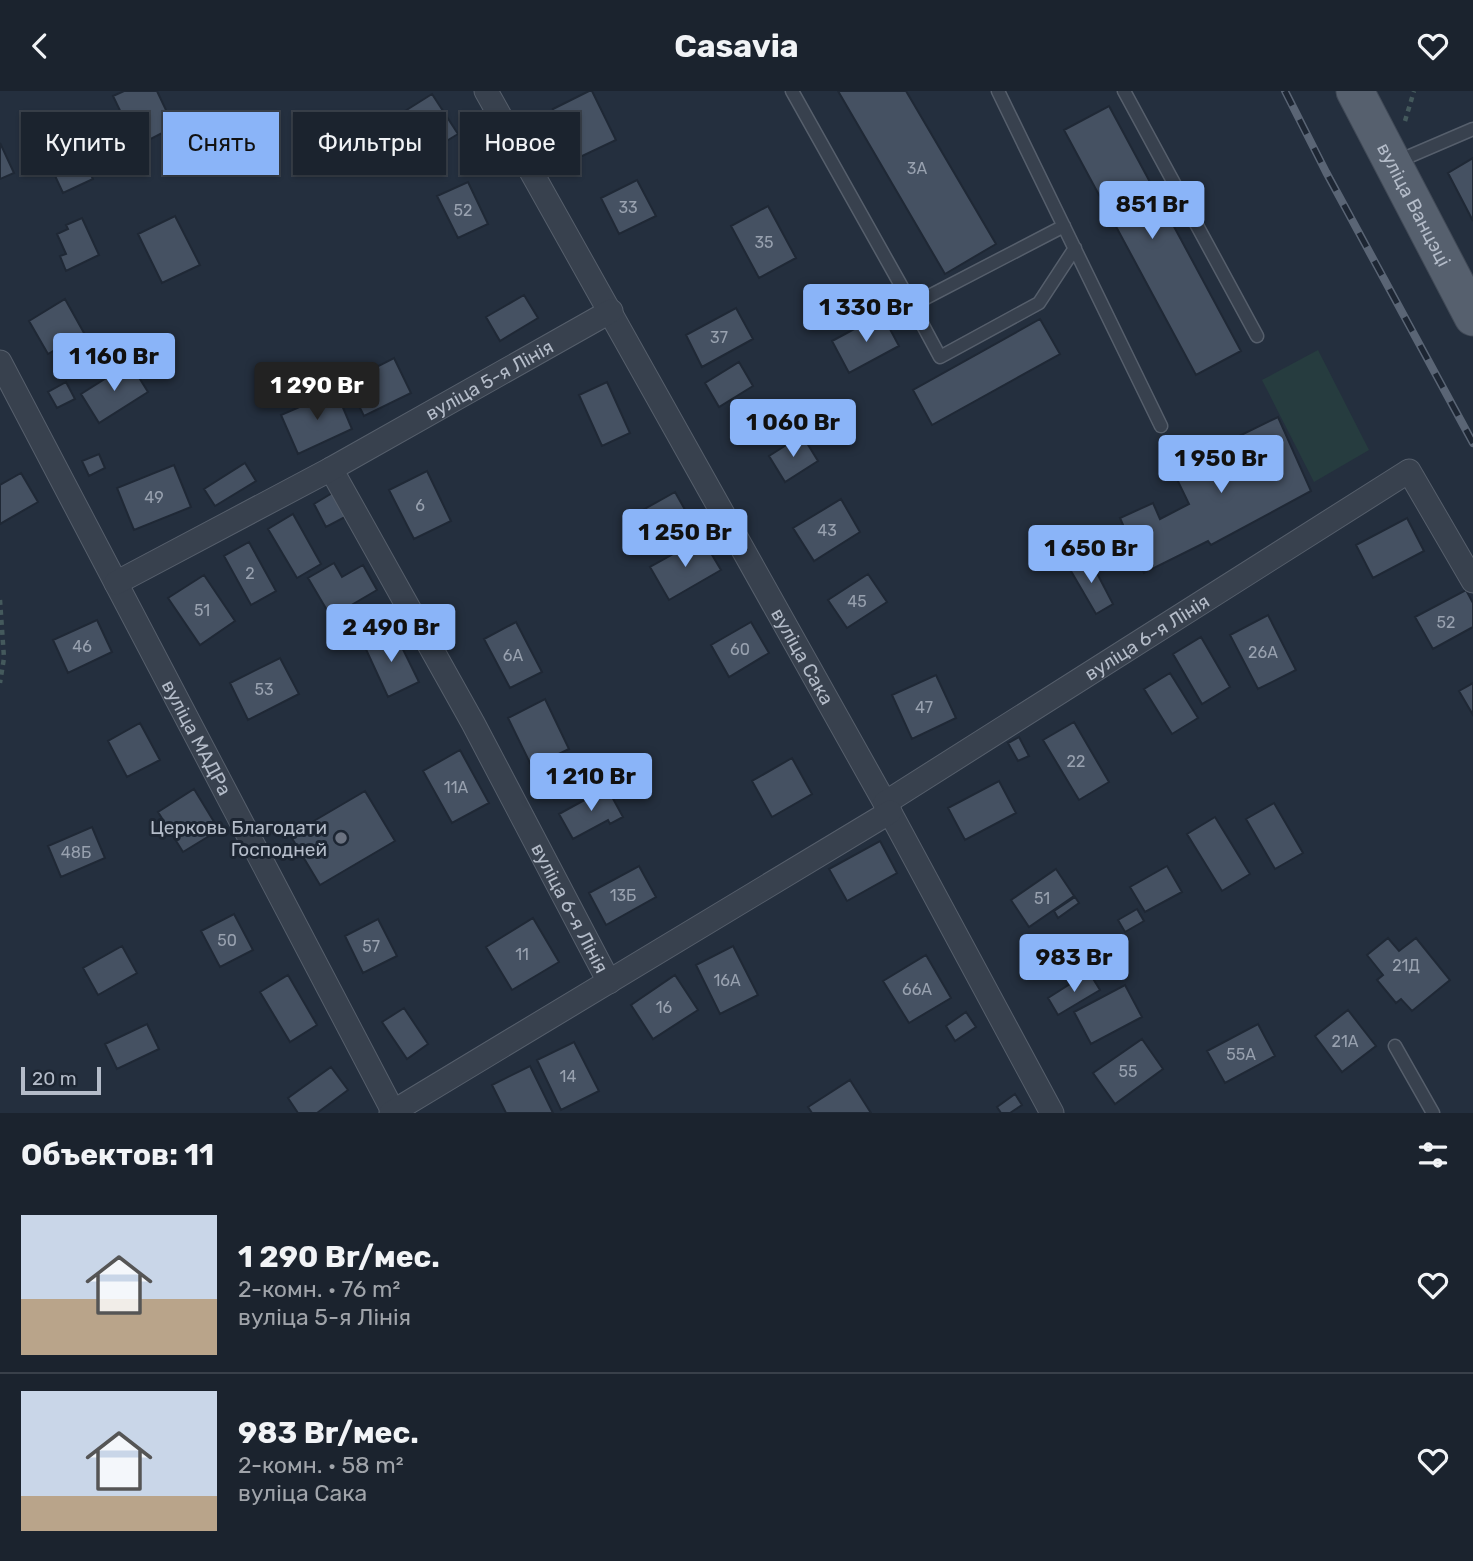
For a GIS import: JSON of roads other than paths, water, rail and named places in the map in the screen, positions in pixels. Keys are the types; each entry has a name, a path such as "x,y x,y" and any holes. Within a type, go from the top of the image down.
{"main road":[{"name":"вуліца Ванцэці","path":"1355,91 1473,317"}],"street":[{"name":"вуліца Сака","path":"486,91 887,807 1052,1113"},
{"name":"вуліца 5-я Лінія","path":"116,583 331,469 611,311"},
{"name":"вуліца МАДРа","path":"0,362 393,1113"},
{"name":"вуліца 6-я Лінія","path":"331,469 473,723 609,982"},
{"name":"вуліца 6-я Лінія","path":"393,1113 609,982 887,807 1409,471 1473,581"}],"lane":[{"path":"792,91 940,357 1039,303 1075,247"},
{"path":"998,91 1160,426"},
{"path":"1124,91 1257,336"},
{"path":"1392,163 1473,129"},
{"path":"912,305 1064,226"},
{"path":"1395,1046 1433,1113"}],"railway":[{"path":"1285,91 1473,443"}],"place":[{"name":"Церковь Благодати Господней","path":"341,838"}]}
